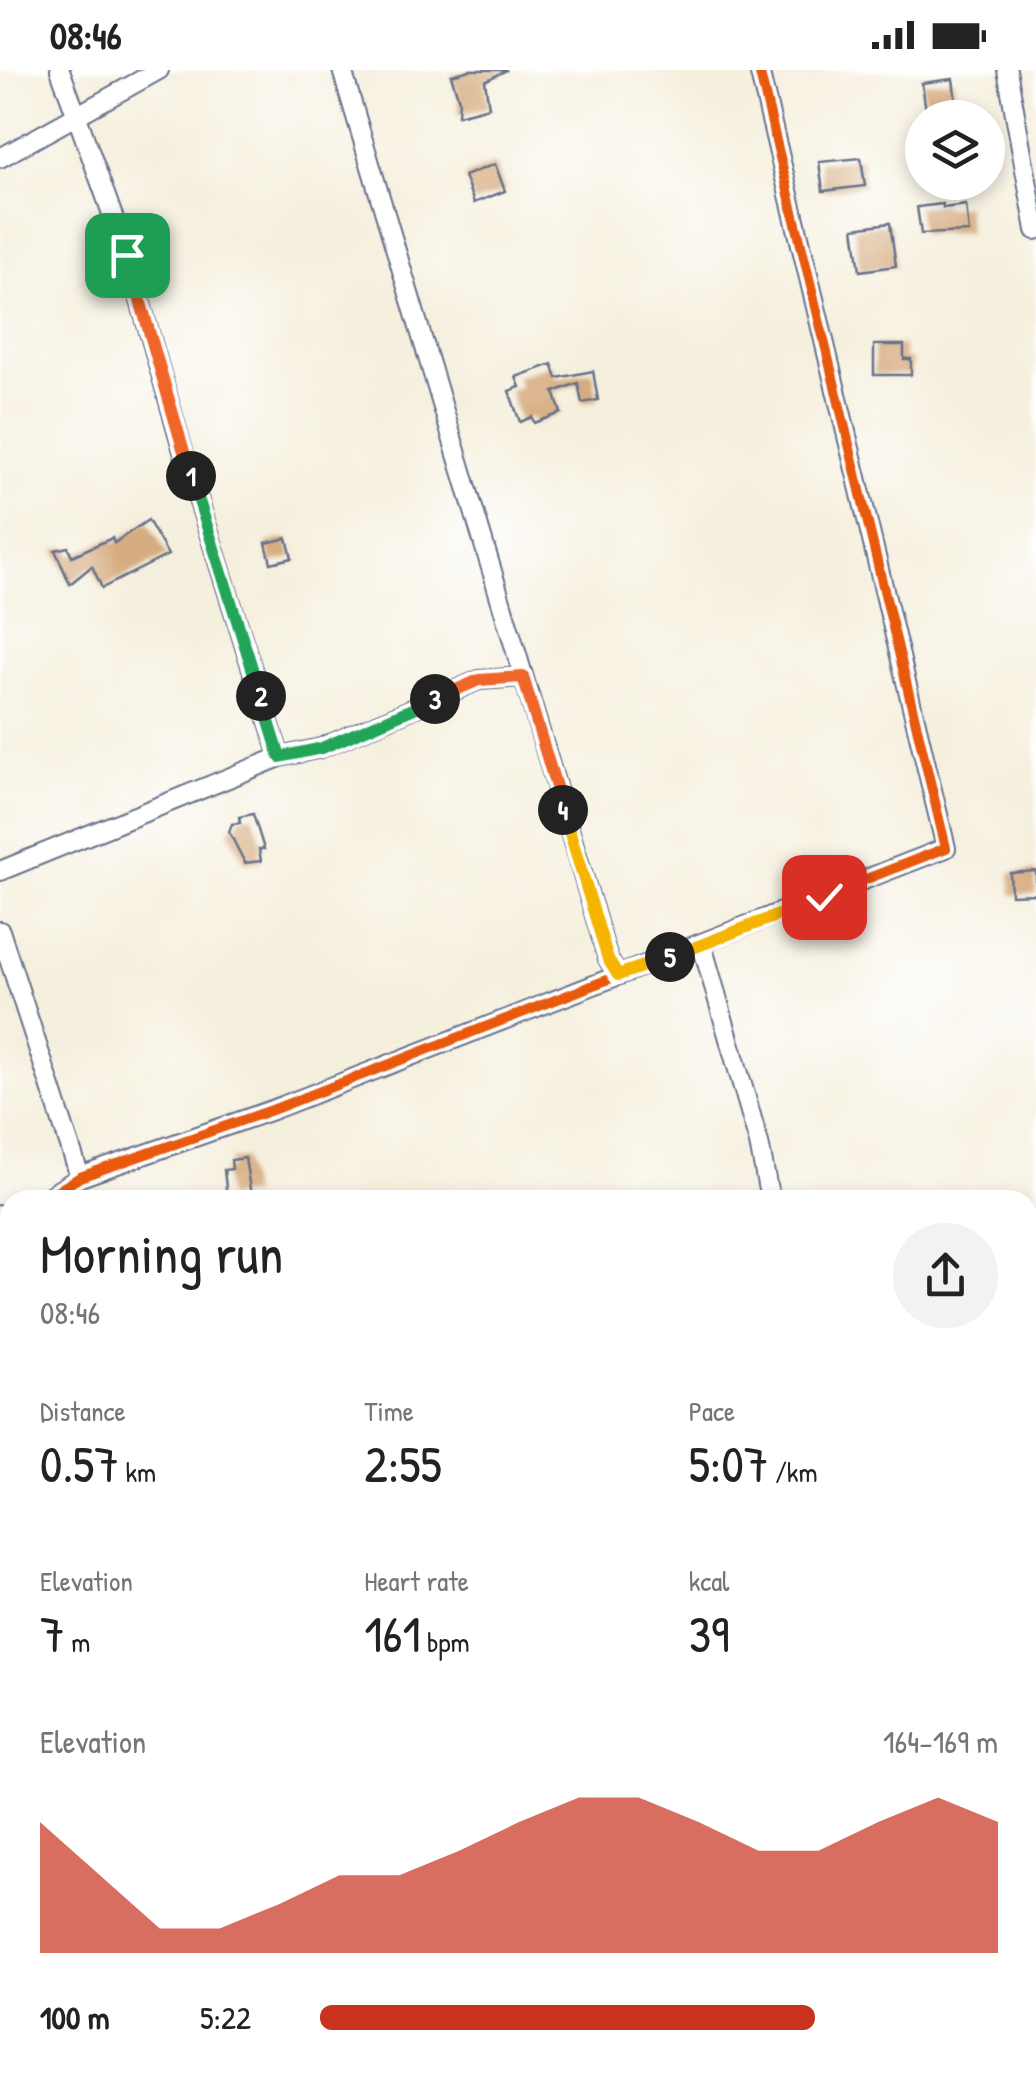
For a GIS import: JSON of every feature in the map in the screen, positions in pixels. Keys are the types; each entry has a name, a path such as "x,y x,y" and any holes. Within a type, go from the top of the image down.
{"street":[{"path":"60,70 79,113 127,255 280,757"},
{"path":"0,158 159,70"},
{"path":"342,70 608,959 618,975"},
{"path":"60,1190 80,1177 272,1110 946,848 759,70"},
{"path":"1008,70 1036,230"},
{"path":"0,870 280,757 322,748 479,680 523,677"},
{"path":"0,931 80,1177"},
{"path":"702,945 759,1142 768,1190"}],"building":[{"path":"470,70 507,70 485,81 489,107 458,115 459,100 451,75"},
{"path":"953,79 956,100 924,100 922,83"},
{"path":"861,158 865,186 823,191 819,162"},
{"path":"495,164 505,191 474,203 464,176"},
{"path":"943,204 943,208 966,205 969,232 921,234 917,207"},
{"path":"890,223 896,266 860,271 854,228"},
{"path":"874,345 904,345 904,359 911,359 911,375 874,375"},
{"path":"552,364 557,378 593,371 598,400 582,403 578,383 554,392 561,413 534,423 532,417 520,422 509,391 520,387 516,377"},
{"path":"148,520 168,555 102,588 92,566 70,584 55,550 68,547 72,556 112,538 114,543"},
{"path":"287,538 292,558 271,563 266,543"},
{"path":"253,814 264,849 259,849 261,861 245,863 229,832 232,824 240,823 239,817"},
{"path":"1036,871 1036,894 1011,895 1010,873"},
{"path":"245,1158 250,1190 226,1190 224,1170 232,1169 231,1160"}],"cycle path":[{"path":"59,1190 80,1177 272,1110 946,848 759,70"}],"route":[{"path":"127,255 183,451 280,757 322,748 479,680 523,677 608,959 618,975 824,897"}]}
